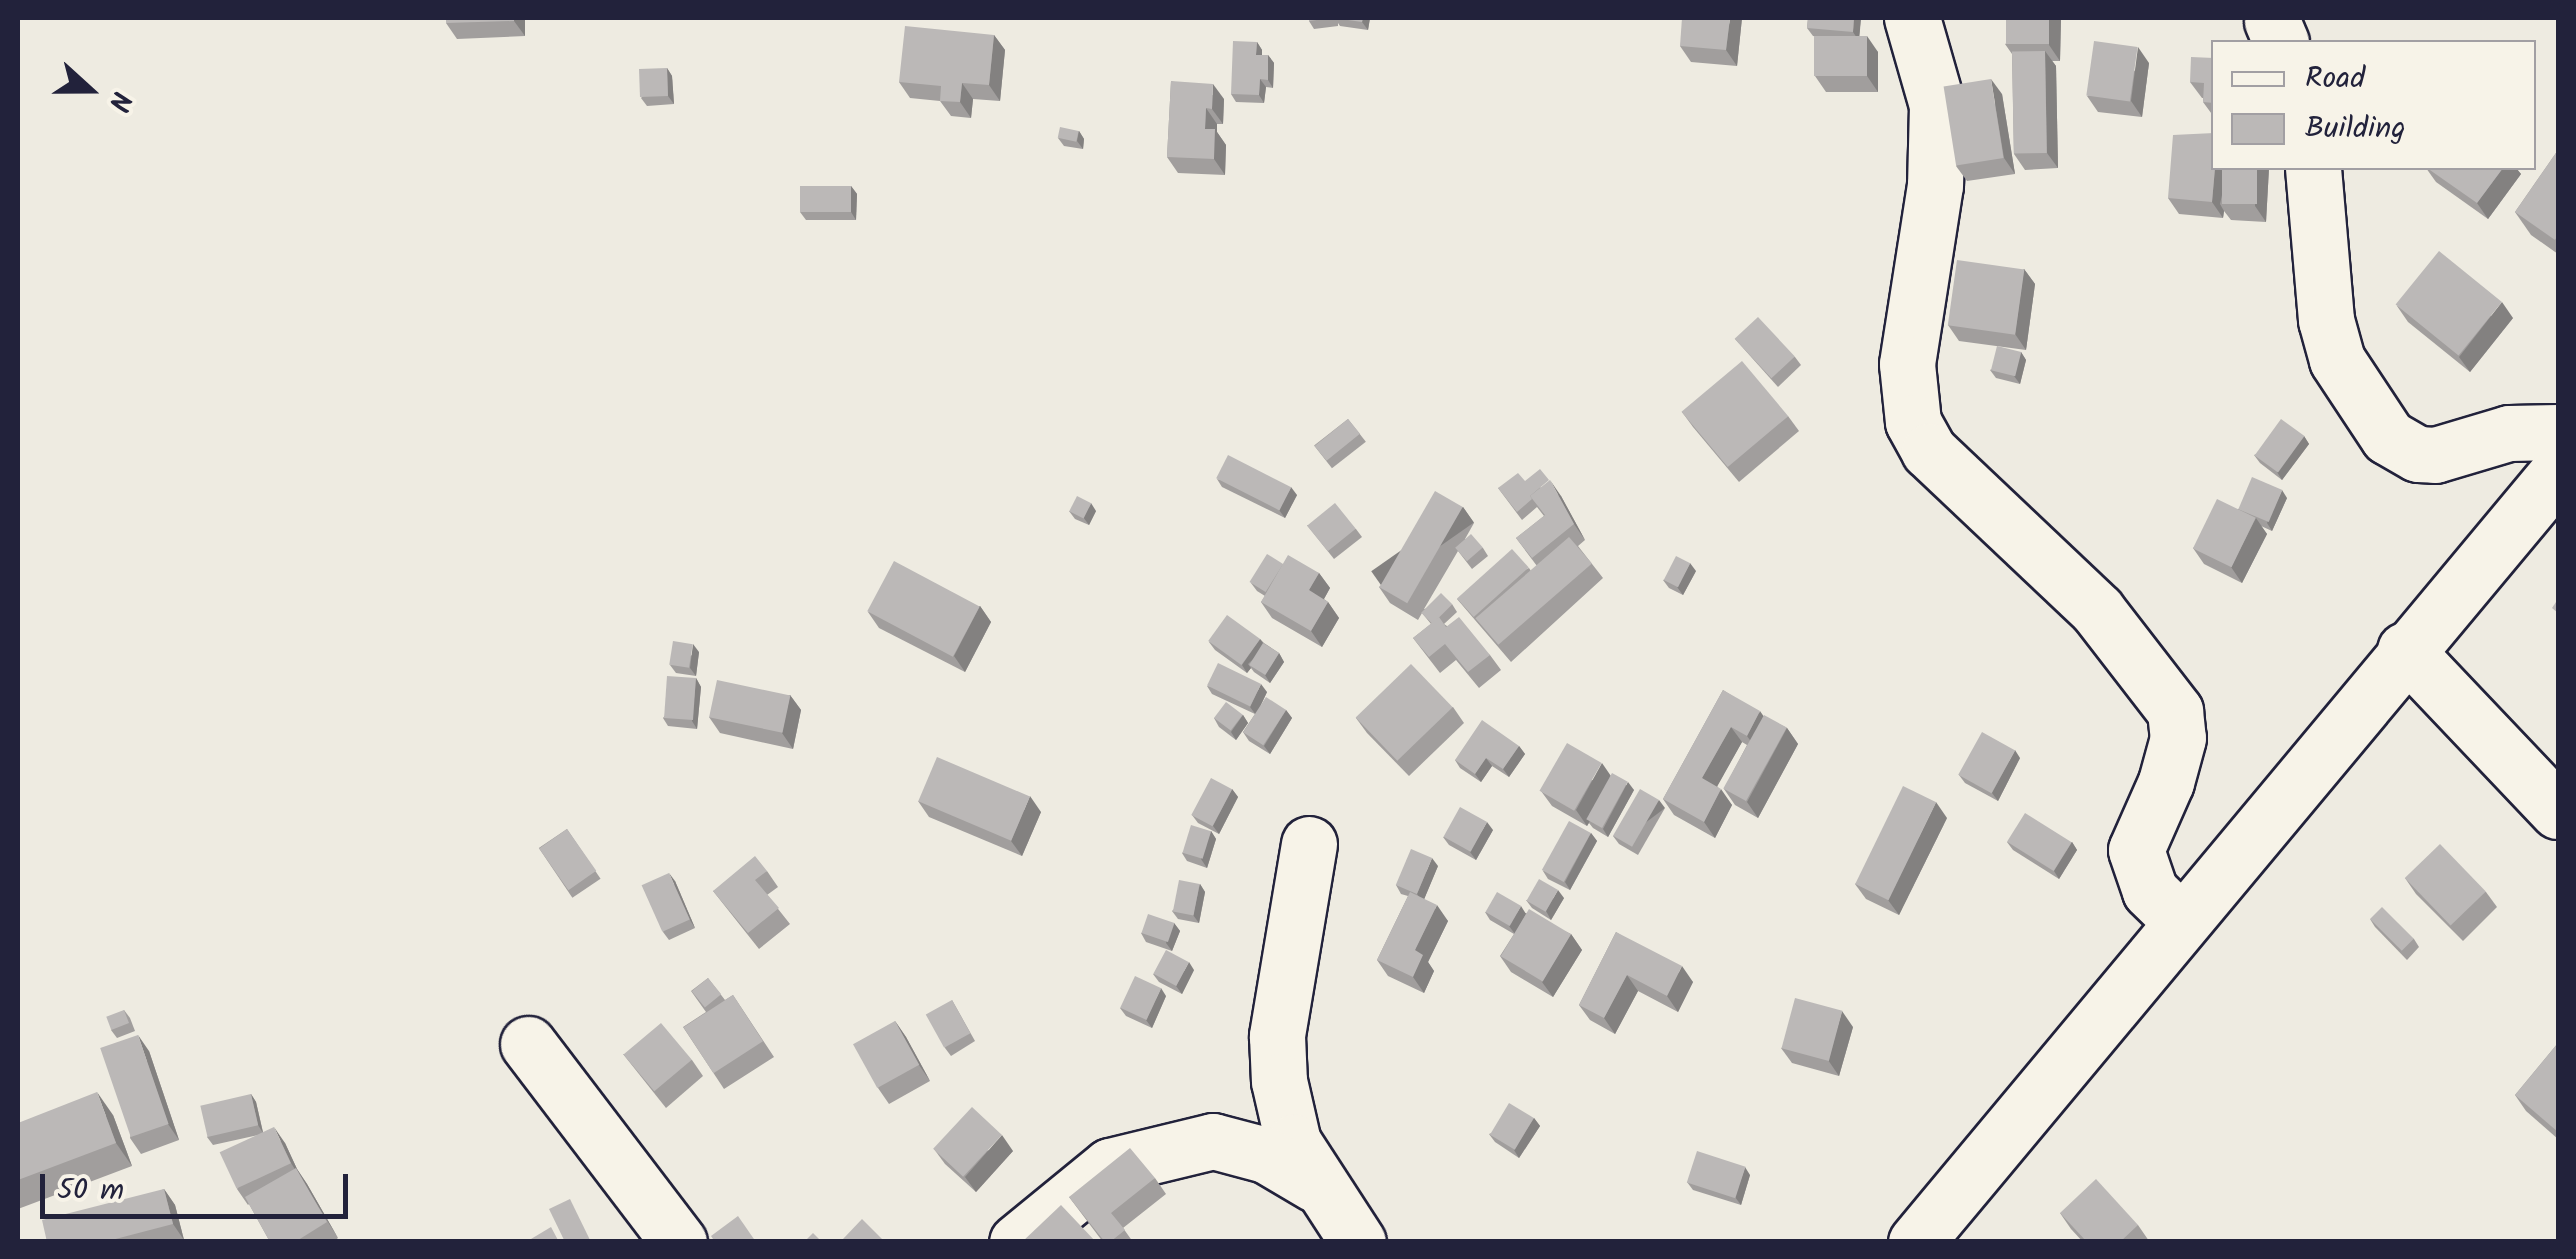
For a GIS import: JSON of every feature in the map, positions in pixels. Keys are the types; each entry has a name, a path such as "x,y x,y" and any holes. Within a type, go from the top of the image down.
{"street":[{"path":"1912,18 1937,105 1935,185 1906,364 1913,422 1930,451 2097,610 2175,711 2178,738 2166,782 2136,850 2150,891 2181,921"},
{"path":"2313,170 2333,346 2352,392 2388,437 2418,454 2435,455 2509,433 2558,432"},
{"path":"1916,1242 2405,650 2558,472"},
{"path":"2405,650 2558,811"},
{"path":"1310,844 1277,1036 1293,1142 1316,1184 1358,1242"},
{"path":"528,1044 680,1242"},
{"path":"1017,1242 1110,1166 1214,1141 1241,1145 1316,1184"}],"building":[{"path":"446,18 514,18 514,21 446,23"},
{"path":"1682,18 1730,18 1726,50 1680,46"},
{"path":"1808,18 1854,18 1853,32 1807,28"},
{"path":"2006,18 2049,18 2049,44 2006,44"},
{"path":"905,26 994,35 989,85 962,83 960,102 940,101 941,86 899,82"},
{"path":"1814,36 1867,36 1867,76 1814,76"},
{"path":"1233,41 1257,42 1256,55 1268,55 1268,80 1260,79 1259,95 1231,94"},
{"path":"2094,41 2138,47 2130,102 2086,95"},
{"path":"2045,51 2047,153 2014,154 2012,52"},
{"path":"2191,57 2211,58 2211,103 2203,102 2204,83 2190,82"},
{"path":"667,68 668,96 640,97 639,69"},
{"path":"1991,79 2004,158 1956,166 1944,87"},
{"path":"1171,81 1213,84 1212,109 1206,108 1205,129 1215,129 1214,159 1167,157"},
{"path":"1060,127 1079,131 1076,142 1058,138"},
{"path":"2211,133 2211,170 2215,170 2212,202 2168,198 2173,135"},
{"path":"2558,150 2558,235 2555,240 2515,212"},
{"path":"2222,170 2257,170 2257,204 2222,204"},
{"path":"2430,170 2502,170 2477,203"},
{"path":"800,186 851,186 851,212 800,212"},
{"path":"2439,251 2502,302 2459,356 2396,305"},
{"path":"1957,260 2024,269 2015,335 1948,325"},
{"path":"1758,317 1795,356 1771,378 1735,339"},
{"path":"1997,346 2021,352 2015,376 1991,370"},
{"path":"1742,361 1788,416 1728,467 1681,412"},
{"path":"1348,419 1360,434 1327,461 1315,446"},
{"path":"2281,419 2304,436 2278,472 2255,455"},
{"path":"1228,455 1291,487 1279,510 1216,478"},
{"path":"1540,469 1549,480 1517,512 1498,488 1518,473 1525,481"},
{"path":"2252,477 2282,490 2269,522 2238,509"},
{"path":"1550,480 1574,524 1532,558 1516,538 1545,515 1530,496"},
{"path":"1435,491 1463,507 1407,603 1380,587"},
{"path":"1077,496 1091,503 1084,518 1069,511"},
{"path":"2217,499 2256,518 2232,567 2193,548"},
{"path":"1335,503 1356,529 1328,551 1307,526"},
{"path":"1471,534 1483,548 1467,561 1455,548"},
{"path":"1569,537 1592,563 1498,645 1475,618"},
{"path":"1512,549 1529,568 1474,617 1457,599"},
{"path":"1267,554 1283,564 1266,592 1250,582"},
{"path":"1288,555 1319,573 1309,590 1328,602 1311,631 1261,602"},
{"path":"1676,556 1690,563 1678,587 1664,580"},
{"path":"894,561 980,607 953,657 867,611"},
{"path":"1441,593 1452,604 1433,624 1421,613"},
{"path":"1227,615 1260,639 1241,665 1208,641"},
{"path":"1439,617 1446,627 1459,617 1490,655 1468,672 1445,644 1429,657 1413,638"},
{"path":"673,641 693,644 689,668 669,665"},
{"path":"1263,643 1279,653 1265,675 1249,665"},
{"path":"1218,663 1261,684 1250,707 1207,685"},
{"path":"1411,664 1453,707 1397,761 1356,717"},
{"path":"667,676 696,678 693,720 664,718"},
{"path":"717,680 790,696 782,733 709,717"},
{"path":"1723,690 1760,711 1747,736 1731,727 1702,778 1721,789 1704,822 1663,799"},
{"path":"1266,697 1286,710 1263,745 1243,732"},
{"path":"1226,702 1243,715 1231,731 1214,718"},
{"path":"1764,715 1787,728 1746,801 1723,788"},
{"path":"1482,720 1519,746 1503,769 1486,758 1475,774 1455,760"},
{"path":"1982,732 2015,750 1991,793 1958,775"},
{"path":"1567,743 1602,763 1574,811 1540,791"},
{"path":"937,757 1030,796 1011,841 918,801"},
{"path":"1612,773 1628,782 1602,828 1586,819"},
{"path":"1211,778 1232,789 1212,826 1191,815"},
{"path":"1903,786 1936,802 1888,900 1855,884"},
{"path":"1640,789 1659,800 1632,847 1613,836"},
{"path":"1460,807 1487,822 1471,852 1444,837"},
{"path":"2025,813 2072,842 2054,871 2007,842"},
{"path":"1569,821 1591,833 1564,882 1542,870"},
{"path":"1191,825 1211,831 1203,859 1183,853"},
{"path":"567,829 596,871 568,890 539,849"},
{"path":"2440,844 2486,891 2451,926 2405,878"},
{"path":"1411,849 1432,858 1417,894 1396,885"},
{"path":"755,856 767,871 755,880 779,908 748,933 713,891"},
{"path":"669,873 690,920 662,932 642,885"},
{"path":"1539,879 1558,890 1546,912 1526,901"},
{"path":"1179,880 1200,884 1194,915 1173,911"},
{"path":"1410,892 1437,905 1415,950 1423,955 1413,977 1377,960"},
{"path":"1497,892 1521,906 1510,926 1486,912"},
{"path":"2382,907 2414,939 2402,951 2370,919"},
{"path":"1529,909 1571,934 1543,981 1501,956"},
{"path":"1148,914 1174,923 1168,942 1141,933"},
{"path":"1616,932 1682,966 1667,996 1627,975 1604,1018 1579,1005"},
{"path":"1166,950 1189,962 1176,986 1153,974"},
{"path":"1135,976 1161,988 1146,1020 1120,1008"},
{"path":"708,978 721,994 705,1008 692,991"},
{"path":"733,995 763,1041 713,1073 684,1027"},
{"path":"1795,998 1842,1011 1829,1061 1782,1048"},
{"path":"952,1000 970,1033 944,1048 926,1015"},
{"path":"124,1010 129,1023 111,1030 106,1017"},
{"path":"895,1021 919,1065 877,1088 853,1044"},
{"path":"661,1023 692,1060 654,1091 623,1054"},
{"path":"138,1035 169,1124 131,1137 100,1048"},
{"path":"2558,1043 2558,1132 2515,1095"},
{"path":"97,1092 116,1143 18,1180 18,1123"},
{"path":"251,1094 258,1125 208,1137 200,1106"},
{"path":"1509,1103 1534,1118 1515,1150 1490,1135"},
{"path":"972,1107 1002,1135 963,1177 933,1149"},
{"path":"274,1127 291,1163 237,1189 220,1152"},
{"path":"1130,1148 1155,1178 1111,1213 1125,1230 1105,1242 1069,1197"},
{"path":"1697,1151 1746,1167 1735,1198 1687,1182"},
{"path":"296,1168 327,1222 295,1242 270,1242 245,1197"},
{"path":"2096,1179 2138,1225 2120,1242 2087,1242 2060,1213"},
{"path":"164,1189 173,1224 104,1242 47,1242 42,1220"},
{"path":"570,1199 588,1242 565,1242 549,1209"},
{"path":"1061,1205 1096,1242 1022,1242"},
{"path":"738,1216 756,1242 715,1242 711,1236"},
{"path":"862,1219 885,1242 843,1239"},
{"path":"551,1227 559,1242 526,1242"},
{"path":"813,1233 822,1242 804,1242"}]}
